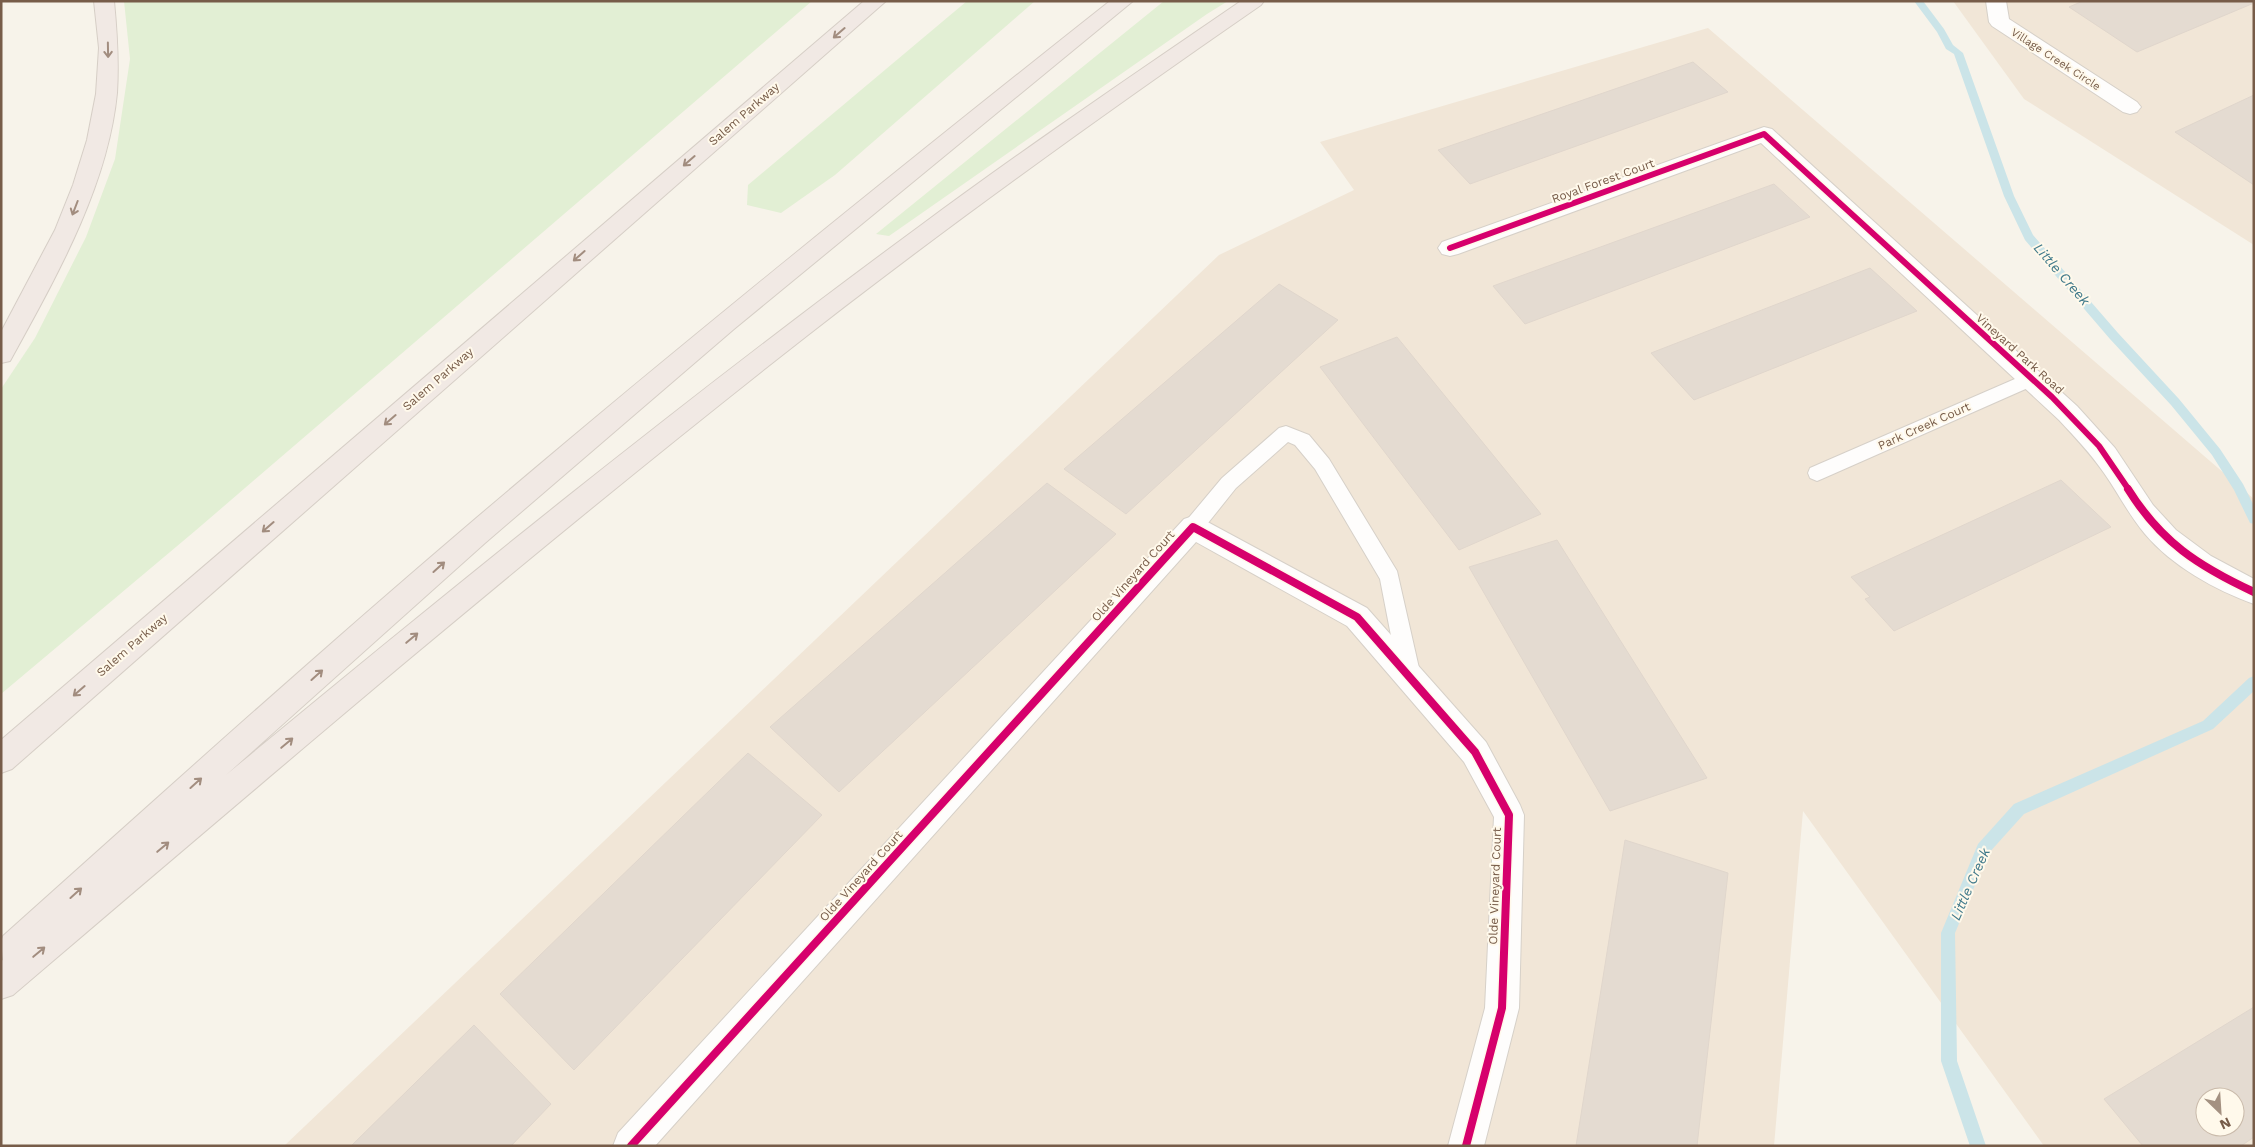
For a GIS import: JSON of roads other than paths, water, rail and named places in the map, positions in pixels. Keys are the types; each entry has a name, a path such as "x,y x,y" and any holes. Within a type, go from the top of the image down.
{"highway":[{"path":"1,354 34,297 62,240 82,189 97,140 105,95 109,56 104,1"},
{"name":"Salem Parkway","path":"1,759 616,224 876,1"},
{"path":"1,961 223,758 475,534 725,323 931,154 1123,1"},
{"path":"1,983 414,636 625,466 929,231 1063,132 1254,1"}],"street":[{"name":"Village Creek Circle","path":"1996,1 1999,22 2130,107"},
{"name":"Royal Forest Court","path":"1450,248 1764,134"},
{"name":"Vineyard Park Road","path":"1764,134 2093,437 2115,466 2132,497 2156,528 2191,557 2231,581 2254,592"},
{"name":"Olde Vineyard Court","path":"631,1146 1193,527 1357,617 1475,752 1508,815 1502,1008 1466,1146"}],"lane":[{"name":"Park Creek Court","path":"1817,473 2031,379"},
{"path":"1193,527 1229,483 1286,433 1302,440 1322,464 1390,577 1410,679"}],"waterway":[{"name":"Little Creek","path":"1918,1 1941,31 1949,47 1958,53 2009,196 2029,237 2114,336 2175,402 2216,452 2239,487 2254,519"},
{"name":"Little Creek","path":"1978,1146 1949,1061 1948,933 1983,849 2019,809 2208,725 2254,682"}]}
